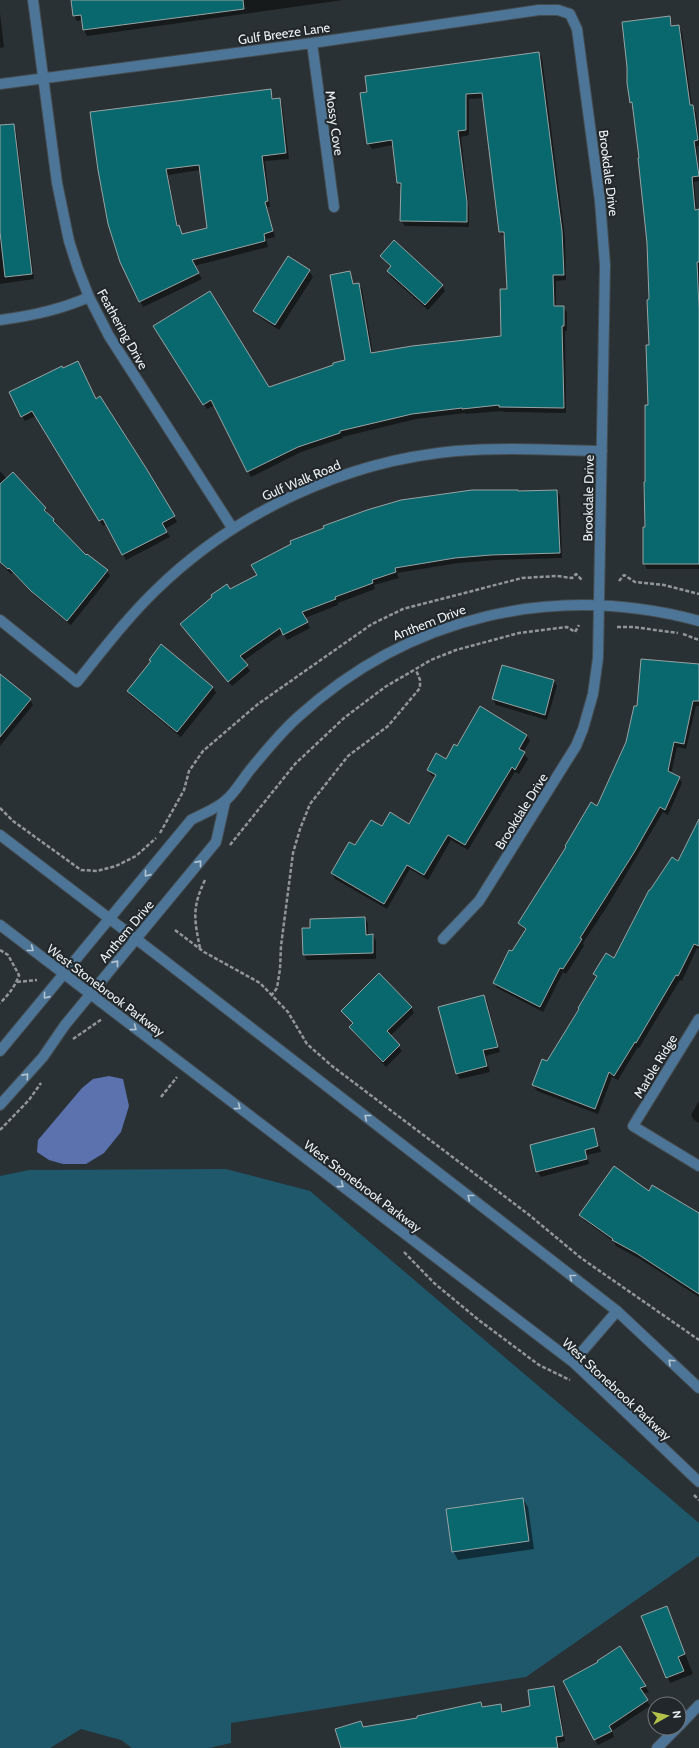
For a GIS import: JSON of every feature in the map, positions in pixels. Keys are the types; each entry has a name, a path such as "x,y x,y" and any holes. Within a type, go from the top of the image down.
{"street":[{"name":"Feathering Drive","path":"33,0 62,212 71,248 89,297 120,354 233,529"},
{"name":"Gulf Breeze Lane","path":"0,84 312,43 539,10 558,10 570,14"},
{"name":"Brookdale Drive","path":"442,939 479,902 576,746 594,694 598,658 605,297 603,232 578,29 570,14"},
{"name":"Mossy Cove","path":"312,43 334,207"},
{"path":"0,320 42,314 61,309 89,297"},
{"name":"Gulf Walk Road","path":"0,620 77,682 112,638 156,590 180,568 233,529 271,506 312,487 397,460 456,451 486,449 602,451"},
{"name":"Anthem Drive","path":"0,1052 191,820 225,802 276,739 297,718 344,680 395,649 423,636 479,617 538,606 599,604 652,610 699,621"},
{"name":"Anthem Drive","path":"0,1105 43,1057 65,1025 216,842 225,802"},
{"path":"0,835 617,1311 699,1388"},
{"name":"West Stonebrook Parkway","path":"0,925 573,1362 699,1482"},
{"name":"Marble Ridge","path":"699,1019 633,1126 699,1166"},
{"path":"573,1362 617,1311"},
{"path":"687,1718 699,1705"},
{"path":"657,1748 669,1736"}],"path":[{"path":"619,582 624,575 635,582 664,585 699,594"},
{"path":"226,850 295,764 338,723 385,687 432,660 456,650 519,633 566,627 575,632 580,625"},
{"path":"617,627 633,627 683,634 699,640"},
{"path":"271,996 277,988 280,969 281,946 293,853 300,829 310,804 348,756 388,726 420,688 420,680 416,670"},
{"path":"0,808 13,821 81,870 97,871"},
{"path":"200,949 194,921 195,905 204,880 209,874"},
{"path":"175,930 200,949 260,983 288,1012 307,1044 332,1066 528,1214 581,1258 699,1340"},
{"path":"0,950 8,955 19,976 17,982 0,1003"},
{"path":"17,982 37,980"},
{"path":"70,1042 102,1019"},
{"path":"171,1072 183,1082"},
{"path":"161,1097 177,1077"},
{"path":"0,1130 28,1100 41,1082"},
{"path":"398,1247 434,1283 480,1321 539,1365 576,1383"},
{"path":"689,1490 699,1500"}],"shaded area":[{"path":"226,1169 310,1191 699,1523 699,1556 526,1677 231,1723 231,1743 209,1748 132,1748 121,1740 81,1729 50,1748 0,1748 0,1176 29,1170"}],"water":[{"path":"109,1076 123,1079 129,1106 121,1132 104,1153 86,1164 63,1164 49,1160 37,1152 38,1140 82,1088 93,1079"}],"building":[{"path":"71,0 243,0 244,9 83,30 81,15 73,16"},
{"path":"670,16 671,26 679,25 690,105 693,105 698,140 694,141 699,176 692,177 695,210 699,209 699,262 697,262 699,309 699,564 643,564 643,527 645,527 645,405 648,405 646,345 649,345 647,243 632,102 630,103 627,83 627,67 622,22"},
{"path":"539,52 562,231 564,275 553,275 554,306 564,306 564,326 562,326 564,408 499,407 499,405 412,414 340,431 340,433 298,447 247,472 211,400 203,405 153,326 210,291 269,387 345,360 330,275 350,271 353,284 359,283 371,353 412,346 501,336 500,289 507,289 504,232 499,232 482,93 466,94 466,130 458,131 467,202 467,222 400,221 401,183 397,183 392,140 367,144 360,93 367,92 365,76"},
{"path":"271,89 272,99 280,98 286,153 262,156 268,201 265,202 273,231 264,234 265,241 192,260 199,273 139,302 120,262 108,224 98,170 90,112","holes":["199,165 207,228 182,234 179,225 177,226 166,169"]},
{"path":"14,124 32,274 5,277 0,232 0,125"},
{"path":"394,240 443,285 425,305 387,271 391,266 380,256"},
{"path":"288,256 310,270 275,325 253,311"},
{"path":"78,361 96,399 100,396 175,516 162,523 167,532 122,555 103,519 99,521 32,411 21,417 9,392 62,366 63,368"},
{"path":"13,472 46,508 44,510 54,519 53,521 86,555 87,554 108,570 67,621 31,591 9,568 8,569 0,562 0,484"},
{"path":"472,490 557,490 560,553 491,555 455,558 395,568 396,572 372,580 373,583 335,597 336,599 302,612 308,622 283,635 280,628 240,656 248,665 228,682 180,624 212,597 211,595 227,584 230,589 257,575 251,565 291,544 290,541 324,528 323,526 367,510 401,500"},
{"path":"161,644 213,687 177,732 127,691 151,661 149,660"},
{"path":"641,659 699,664 699,701 693,701 684,744 674,742 668,771 680,777 665,810 660,807 635,851 580,938 582,939 563,969 560,968 540,1007 493,983 509,950 512,951 526,929 518,923 566,847 565,846 591,802 597,806 626,742 634,706 637,706"},
{"path":"502,665 554,680 545,715 492,699"},
{"path":"0,674 31,699 0,737"},
{"path":"480,706 527,735 519,749 525,752 515,770 512,767 465,845 448,835 424,875 407,865 384,904 331,873 349,842 355,845 371,820 382,826 390,812 409,824 436,775 427,770 436,753 446,759 454,744 457,746"},
{"path":"699,819 699,946 694,944 678,976 676,975 636,1043 635,1042 614,1076 609,1072 595,1109 532,1085 542,1059 547,1061 579,1009 578,1008 597,976 593,974 606,953 614,958 649,890 672,857 678,861"},
{"path":"365,917 366,935 373,934 373,953 303,955 302,928 310,928 310,919"},
{"path":"379,973 412,1007 387,1031 400,1045 383,1062 349,1027 353,1023 341,1011"},
{"path":"484,995 498,1047 483,1050 487,1066 456,1074 438,1007"},
{"path":"594,1128 598,1146 585,1150 587,1159 536,1172 530,1145"},
{"path":"614,1166 649,1191 652,1185 699,1213 699,1294 636,1253 612,1240 613,1239 579,1215"},
{"path":"523,1498 529,1541 452,1552 446,1509"},
{"path":"667,1606 685,1654 678,1657 684,1671 666,1678 641,1616"},
{"path":"620,1646 646,1686 640,1688 647,1701 609,1726 612,1731 594,1740 563,1681 598,1662 597,1661"},
{"path":"554,1686 563,1736 556,1737 558,1748 341,1748 335,1729 361,1721 363,1727 417,1718 417,1716 481,1702 482,1707 501,1704 502,1712 530,1706 528,1690"}]}
